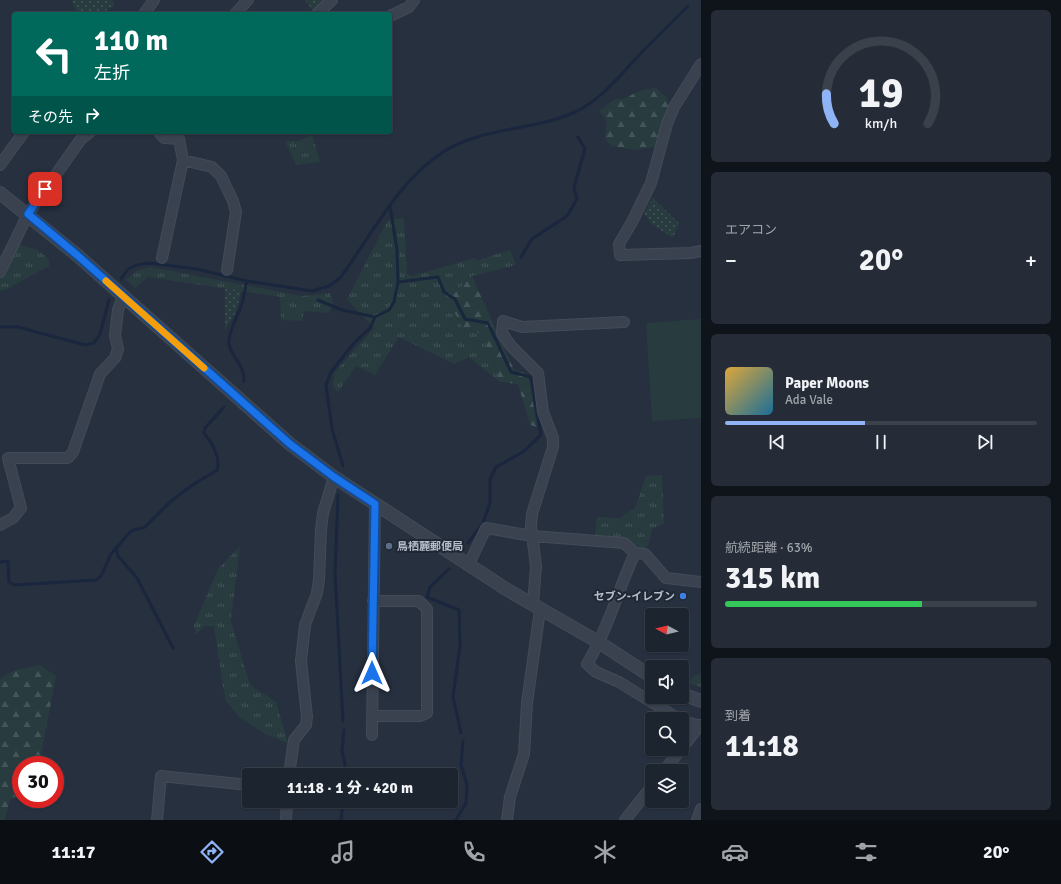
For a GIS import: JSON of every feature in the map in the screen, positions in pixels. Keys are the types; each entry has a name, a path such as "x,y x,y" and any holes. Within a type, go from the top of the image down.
{"street":[{"path":"145,12 154,0"},
{"path":"237,12 248,0"},
{"path":"319,12 332,0"},
{"path":"392,15 409,8 414,0"},
{"path":"701,64 674,107 667,124 651,183 632,222 619,244 620,255 691,253 701,251"},
{"path":"0,165 23,134"},
{"path":"0,272 28,214 81,139 87,134"},
{"path":"161,134 164,138 179,139 183,160 162,258"},
{"path":"183,160 212,167 222,176 233,201 236,212 226,270"},
{"path":"0,193 28,214 123,296 290,444 334,477 537,607 600,643 645,672"},
{"path":"0,524 13,518 21,508 8,458 68,458 73,452 100,374 115,358 118,349 115,336 118,310 123,296"},
{"path":"507,820 510,797 524,754 527,703 537,607 536,566 531,527 532,514 553,447 553,438 543,412 538,373 511,346 502,333 503,321 522,328 624,322"},
{"path":"290,768 294,740 306,725 307,717 301,661 305,625 317,593 320,580 321,530 323,513 334,477"},
{"path":"372,735 375,504"},
{"path":"469,564 486,528 532,536 624,543 635,553 645,554 666,578 701,582"},
{"path":"635,553 621,582 600,643 587,664 596,672 619,682 668,712"},
{"path":"372,716 420,716 427,713 427,609 419,601 373,602"},
{"path":"689,697 701,701"},
{"path":"689,723 700,726 689,739"},
{"path":"669,764 676,756"},
{"path":"157,820 161,776 242,784"},
{"path":"625,820 645,795"},
{"path":"286,820 287,808"},
{"path":"697,820 701,809"}],"green space":[{"path":"112,0 115,5 103,12 76,12 72,1"},
{"path":"305,0 329,0 315,12 313,12"},
{"path":"656,88 667,98 669,106 658,146 635,150 611,146 605,138 607,121 599,111 615,99 623,99 642,90"},
{"path":"312,135 320,162 296,165 285,141 298,141"},
{"path":"653,198 679,223 673,238 651,224 644,213"},
{"path":"404,218 407,274 412,276 474,258 478,260 510,250 516,265 472,276 448,300 463,328 482,334 500,382 469,357 454,364 399,337 375,375 356,366 338,392 333,386 334,373 374,328 347,299 388,220"},
{"path":"18,245 36,249 49,259 49,266 5,290 0,291 0,255 8,256"},
{"path":"150,267 302,296 330,293 333,302 329,313 304,311 302,321 281,320 280,297 148,277 135,288 126,280 136,271"},
{"path":"472,276 514,370 528,374 537,427 530,425 518,384 500,382 482,334 463,328 448,300"},
{"path":"225,288 241,291 236,312 225,330"},
{"path":"701,319 701,418 652,421 646,323"},
{"path":"662,475 664,524 652,529 648,546 642,549 626,540 595,536 597,517 620,518 635,508 646,476"},
{"path":"240,546 231,621 250,685 276,702 288,743 267,735 240,718 225,700 214,626 204,626 196,635 194,625 218,569"},
{"path":"40,665 56,676 41,756 12,756 12,799 10,799 5,820 0,820 0,679 15,670"},
{"path":"701,673 701,687 690,684 692,677"}],"waterway":[{"path":"121,279 128,269 137,265 149,263 197,269 247,281 312,291 329,286 340,278 386,210 412,178 427,164 443,152 474,138 490,133 557,119 583,108 611,85 688,6"},
{"path":"521,257 532,239 567,216 577,199 574,187 585,149 578,137"},
{"path":"343,466 332,429 326,385 331,372 354,343 370,328 375,317 389,310 394,302 398,282 397,250 390,206"},
{"path":"398,282 438,277 444,292 455,299 465,319 488,323 511,372 531,377 541,435 523,452 496,467 490,479 490,503 483,523 468,543"},
{"path":"244,381 242,370 233,354 229,340 231,330 242,303 247,281"},
{"path":"0,327 18,327 85,345 94,343 100,334 109,300"},
{"path":"318,300 342,310 375,317"},
{"path":"0,562 8,561 9,582 14,585 96,580 101,576 111,554 131,531 145,527 170,502 191,486 217,470 217,455 204,433 205,428 224,407"},
{"path":"338,495 335,573 343,721"},
{"path":"116,547 118,556 137,578 173,648"},
{"path":"449,569 430,587 427,597 459,610 460,646 453,697 461,733"},
{"path":"344,730 342,751 345,768"},
{"path":"456,820 466,803 467,784 461,765 463,741"},
{"path":"341,820 342,808"}],"slow traffic":[{"path":"106,281 204,368"}],"place":[{"name":"鳥栖麓郵便局","path":"389,546"},
{"name":"セブン-イレブン","path":"683,596"}],"route":[{"path":"45,189 28,214 77,255 290,444 334,477 375,504 372,673"}]}
